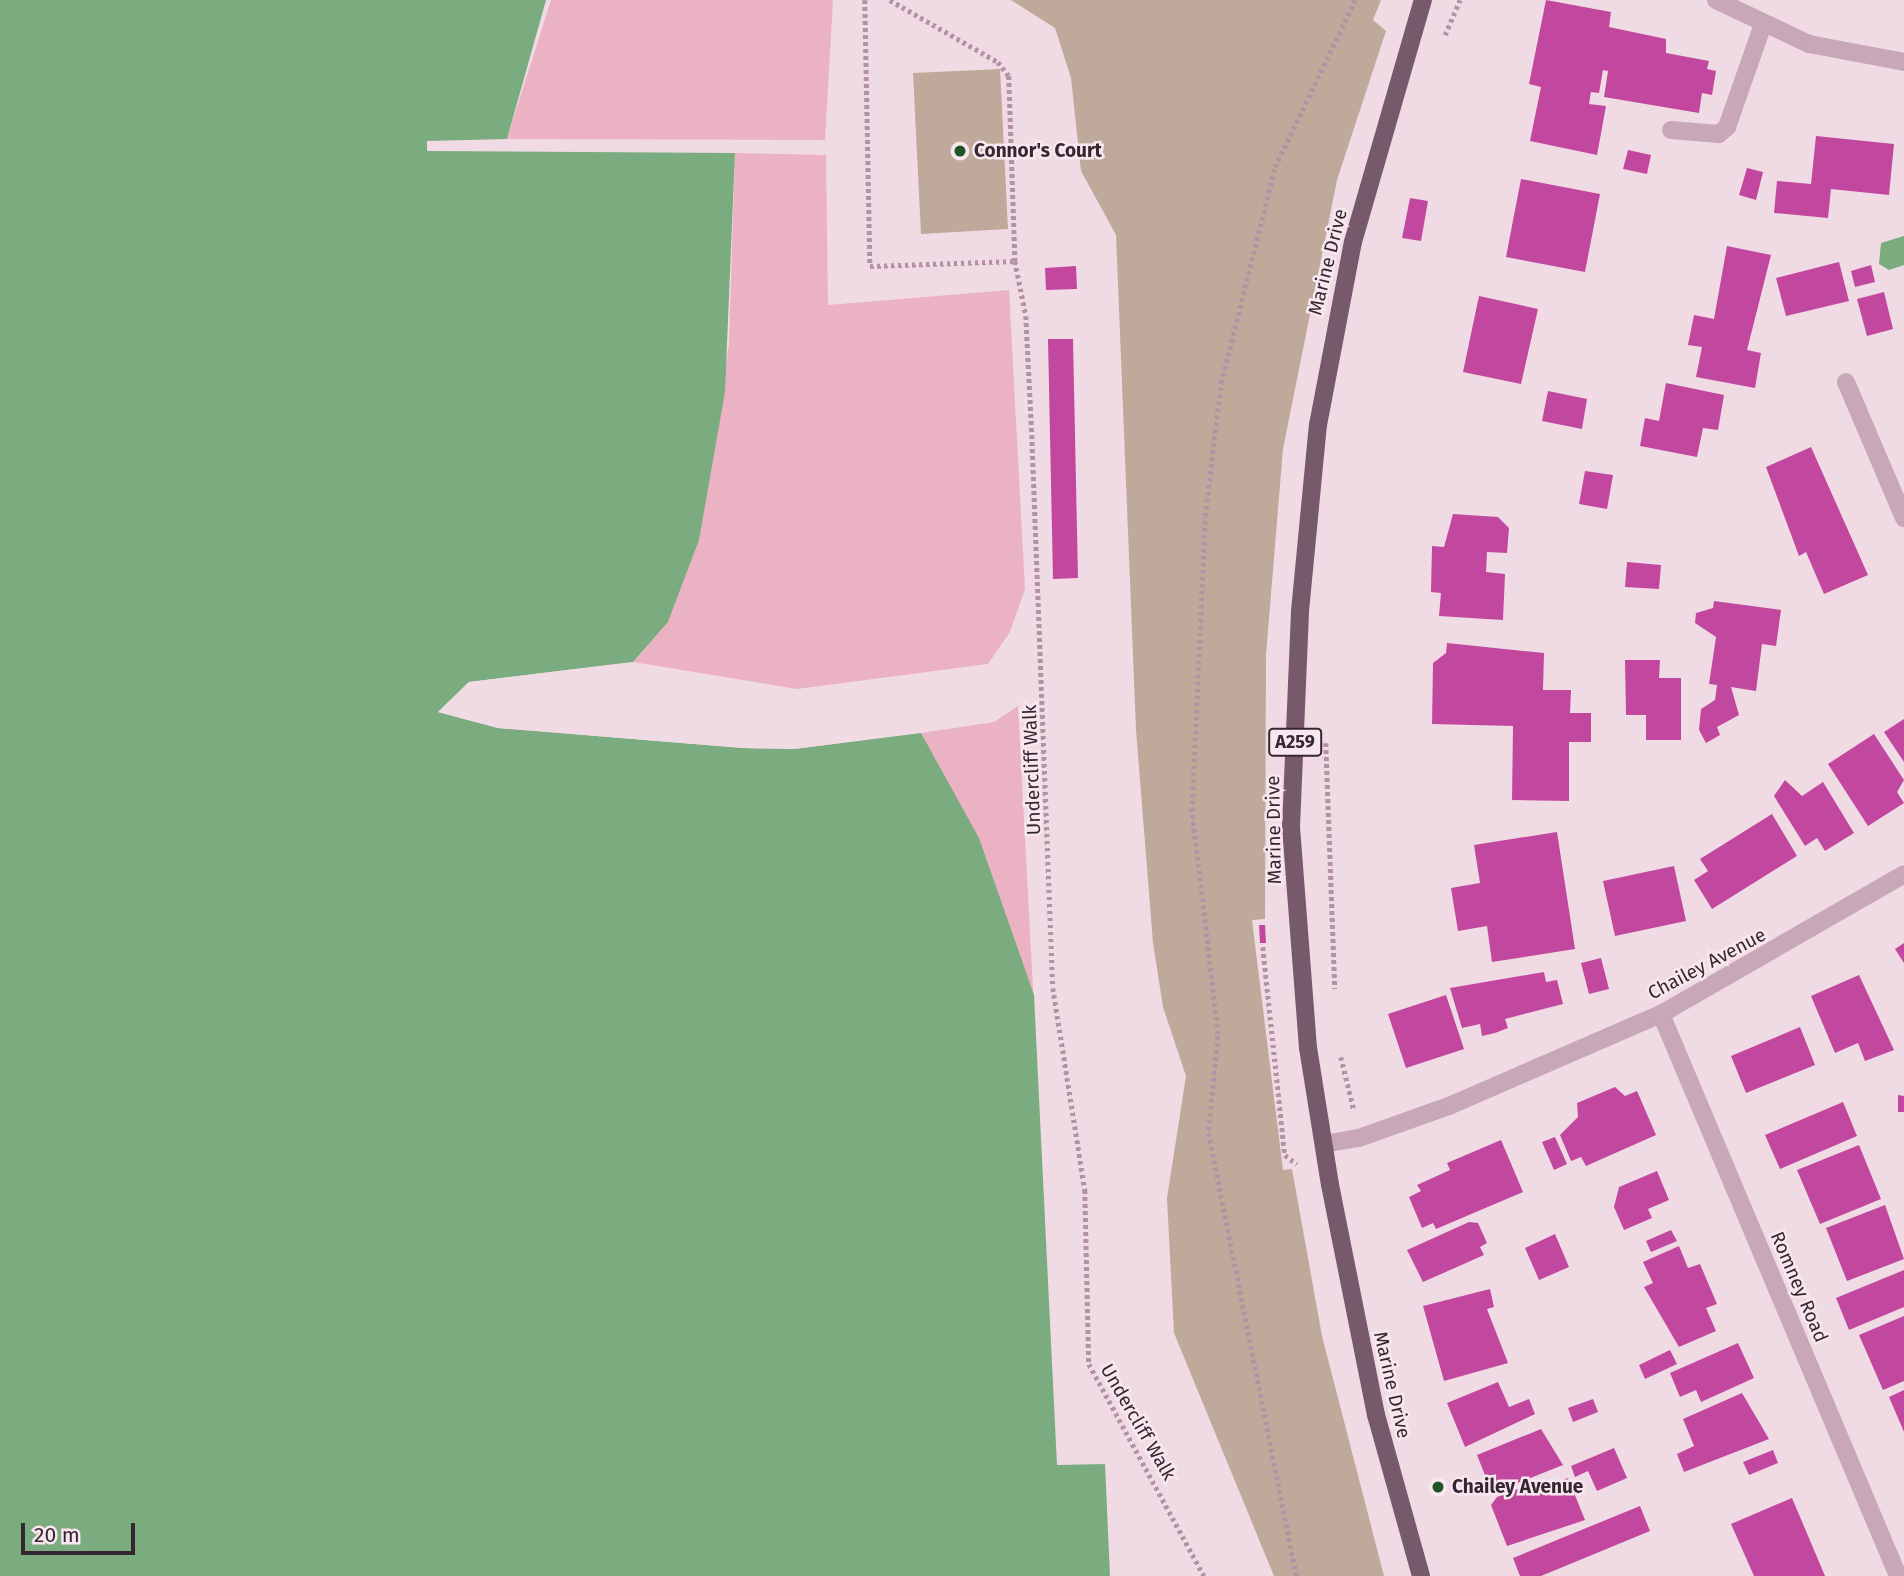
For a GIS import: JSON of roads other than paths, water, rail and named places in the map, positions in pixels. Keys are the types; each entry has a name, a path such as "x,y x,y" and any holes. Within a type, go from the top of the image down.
{"main road":[{"name":"Marine Drive","path":"1421,1576 1374,1403 1324,1144 1308,1048 1291,827 1307,519 1350,255 1423,0"}],"street":[{"path":"1716,0 1762,27 1825,49 1904,62"},
{"path":"1671,130 1705,135 1727,127 1762,27"},
{"path":"1846,382 1904,518"},
{"name":"Chailey Avenue","path":"1324,1144 1359,1138 1661,1014 1904,874"},
{"name":"Romney Road","path":"1661,1014 1898,1576"}],"place":[{"name":"Connor's Court","path":"960,151"},
{"name":"Chailey Avenue","path":"1438,1487"}]}
